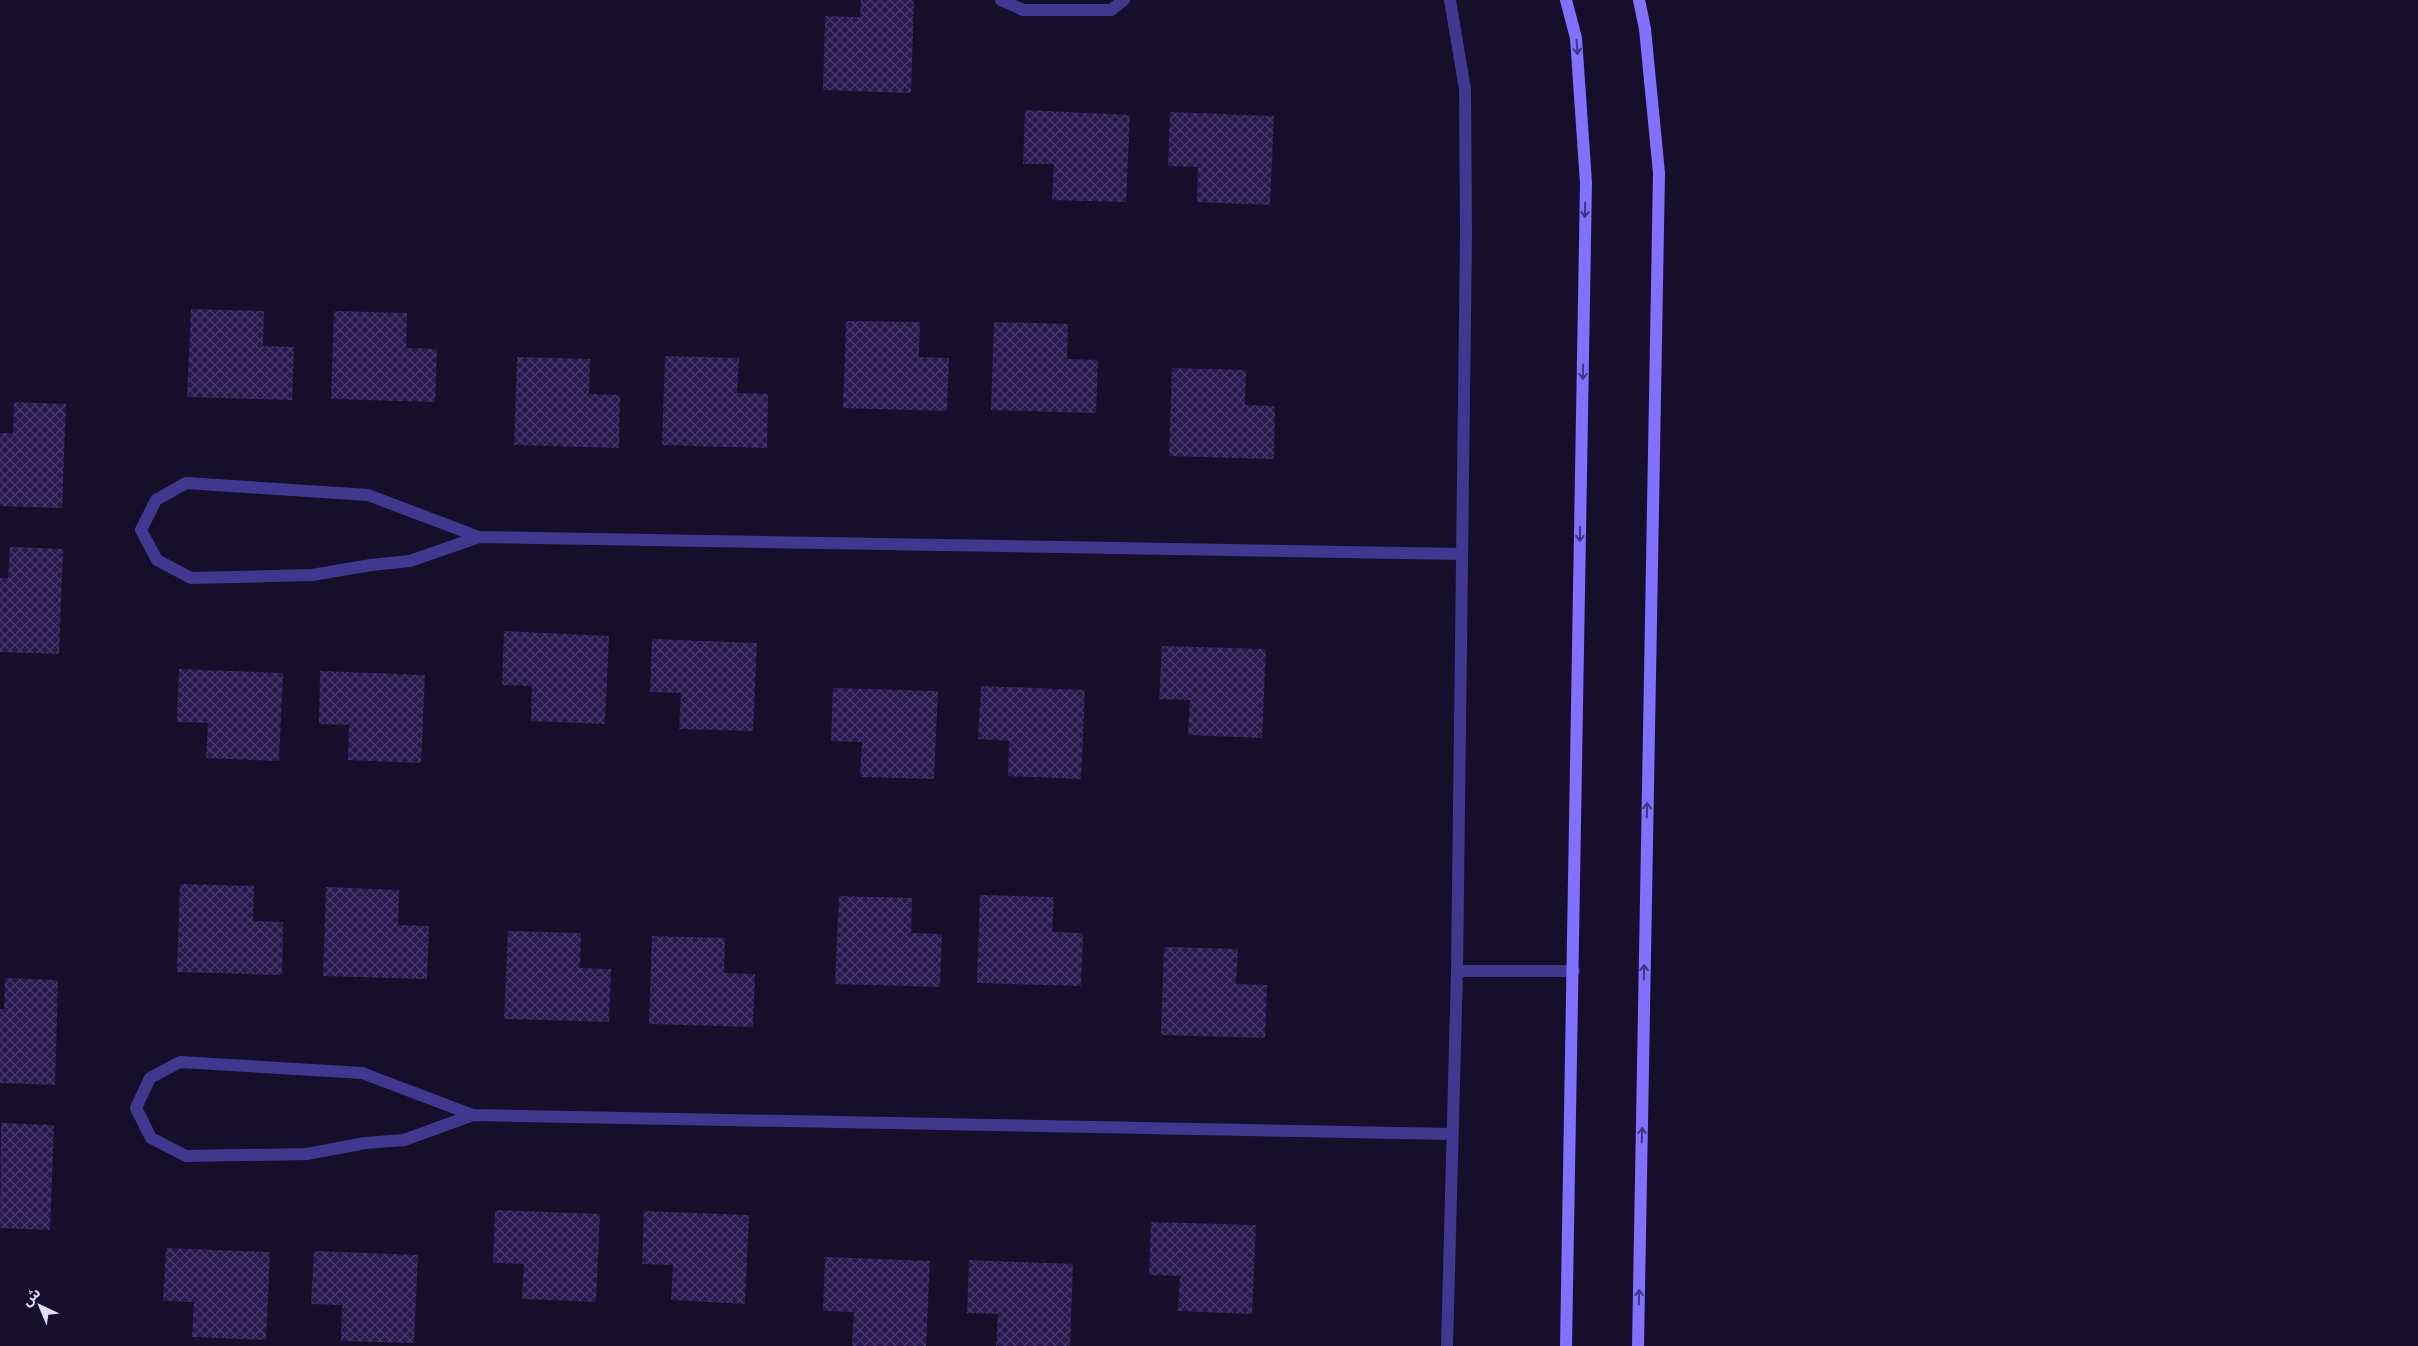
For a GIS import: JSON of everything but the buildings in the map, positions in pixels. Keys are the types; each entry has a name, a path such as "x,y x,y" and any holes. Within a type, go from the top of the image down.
{"main road":[{"path":"1566,0 1576,38 1586,183 1574,971 1566,1346"},
{"path":"1638,1346 1659,173 1645,29 1639,0"}],"street":[{"path":"1001,0 1022,10 1111,10 1124,0"},
{"path":"1447,1346 1451,1134 1457,971 1466,234 1466,89 1450,0"},
{"path":"479,537 410,561 370,565 312,575 191,578 157,560 141,530 156,500 186,483 368,495 479,537 1461,554"},
{"path":"1457,971 1574,971"},
{"path":"473,1115 404,1140 365,1143 307,1154 186,1156 151,1138 136,1108 150,1078 180,1062 362,1073 473,1115 1451,1134"}]}
